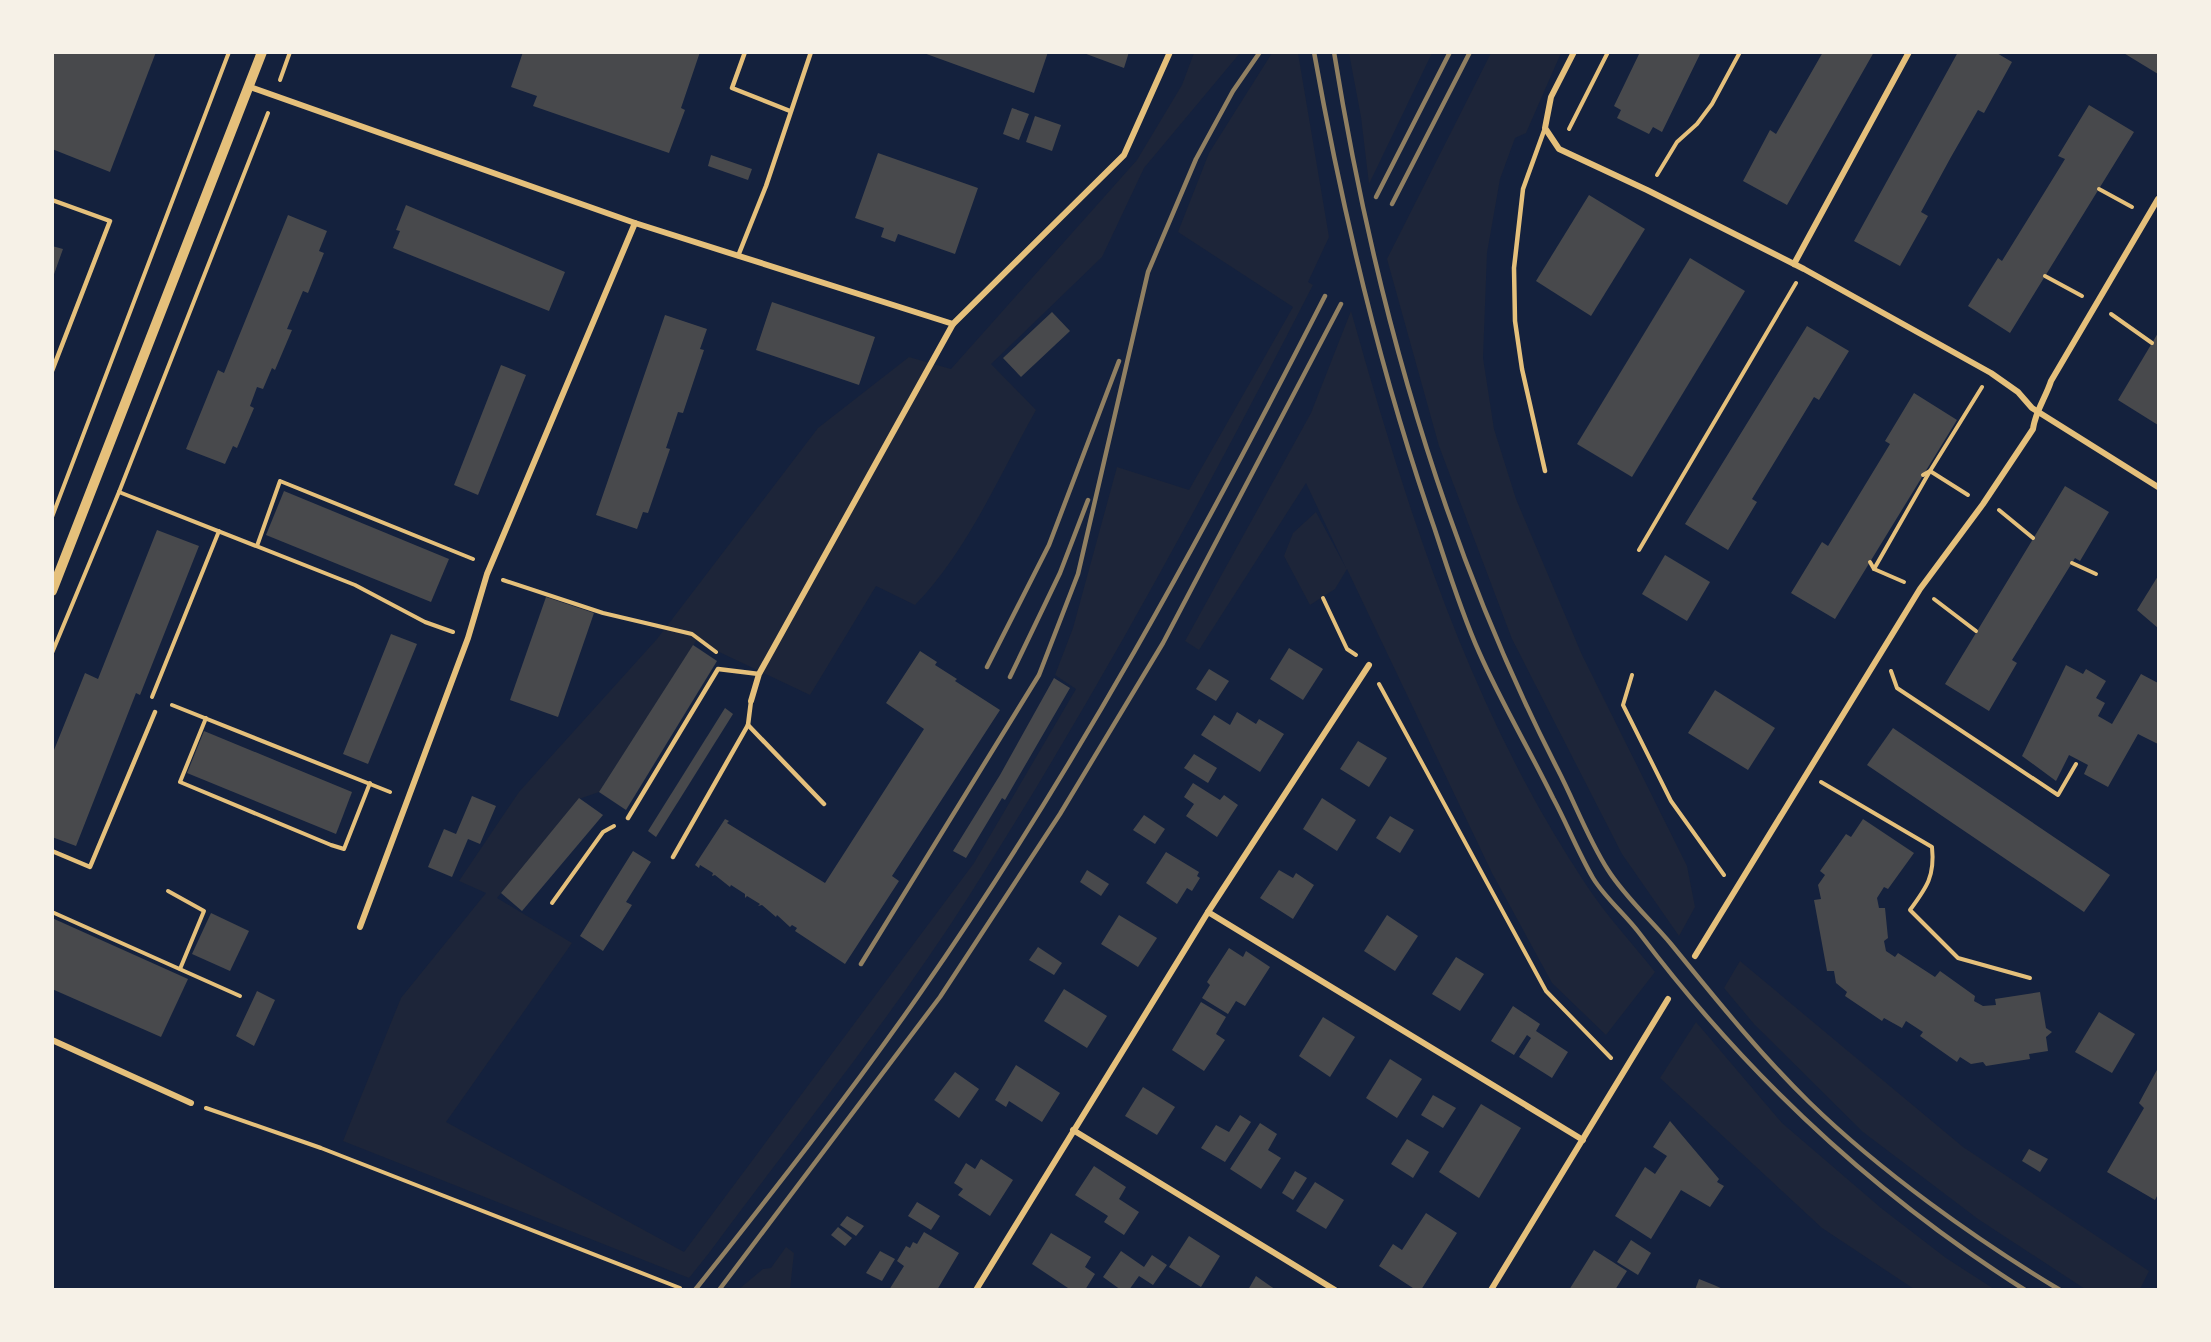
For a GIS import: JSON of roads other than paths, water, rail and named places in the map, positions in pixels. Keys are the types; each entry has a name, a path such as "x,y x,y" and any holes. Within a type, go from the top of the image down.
{"street":[{"path":"52,591 262,52"},
{"path":"751,701 759,674 953,324 1124,155 1170,52"},
{"path":"1574,52 1551,97 1545,128 1559,149 1647,190 1804,269 1991,374 2018,392 2038,412 2158,487"},
{"path":"1794,264 1909,52"},
{"path":"249,87 635,223 953,324"},
{"path":"1695,956 1920,588 1983,504 2033,429 2050,381 2158,199"},
{"path":"360,927 468,638 490,566 635,223"},
{"path":"976,1290 1208,912 1369,665"},
{"path":"1208,912 1583,1140"},
{"path":"1491,1290 1668,999"},
{"path":"52,1040 191,1103"},
{"path":"1073,1130 1335,1290"}],"lane":[{"path":"745,52 732,88 790,111"},
{"path":"738,256 766,186 811,52"},
{"path":"1545,128 1523,189 1514,268 1515,321 1522,369 1545,471"},
{"path":"52,200 110,222 52,371"},
{"path":"628,818 718,669 759,674"},
{"path":"673,857 748,725 751,701"},
{"path":"52,851 90,867 155,712"},
{"path":"748,725 824,804"}],"railway":[{"path":"861,964 1039,675 1078,574 1148,272 1196,159 1233,91 1260,52"},
{"path":"1314,52 1350,233 1380,351 1415,469 1466,622 1488,671 1593,878 1603,893 1724,1036 1816,1130 1917,1214 2025,1290"},
{"path":"1334,52 1350,145 1392,329 1447,510 1480,598 1517,685 1601,858 1630,899 1671,944 1755,1045 1809,1102 1866,1153 1929,1203 1995,1249 2060,1290"},
{"path":"1376,197 1450,52"},
{"path":"1392,204 1470,52"},
{"path":"695,1290 867,1068 921,992 1032,824 1135,651 1184,563 1325,296"},
{"path":"719,1290 940,997 1060,814 1163,643 1341,304"},
{"path":"987,667 1049,545 1119,361"},
{"path":"1010,677 1060,573 1088,500"}]}
